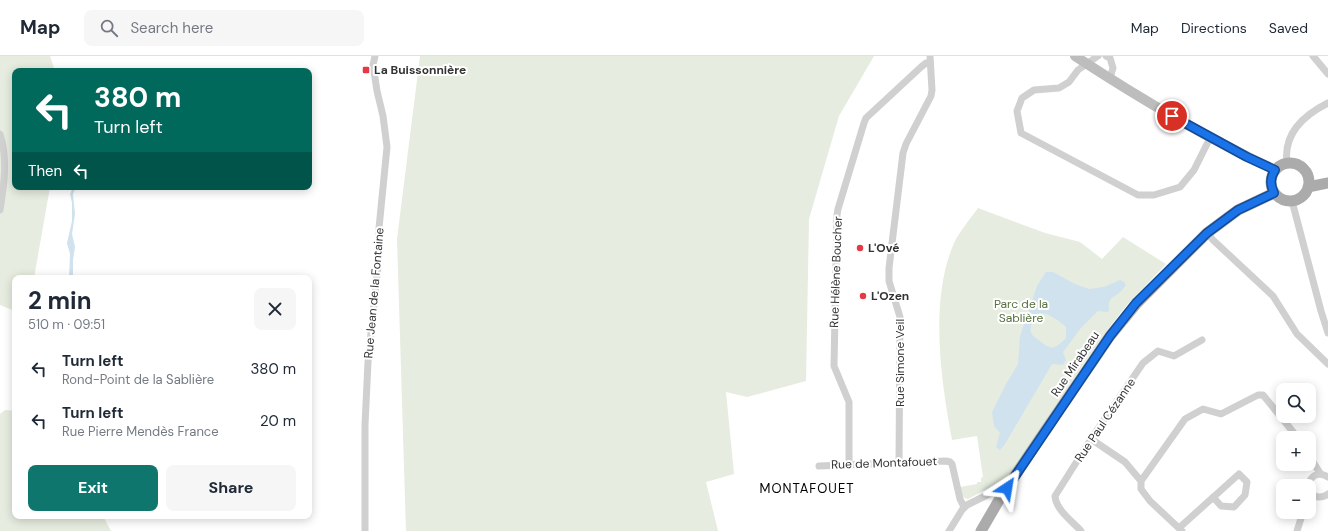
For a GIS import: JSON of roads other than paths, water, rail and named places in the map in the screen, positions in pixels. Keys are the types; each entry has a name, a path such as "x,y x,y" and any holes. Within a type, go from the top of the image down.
{"main road":[{"path":"1287,163 1299,165 1304,169 1308,174 1309,181 1308,187 1302,196 1292,201 1282,199 1274,193 1271,181 1275,170 1282,164 1287,163"},
{"path":"1308,187 1328,183"},
{"name":"Rue Mirabeau","path":"985,529 1002,495 1110,336 1136,303 1238,210 1274,193"}],"street":[{"name":"Rue Jean de la Fontaine","path":"365,531 365,425 368,362 379,256 379,228 387,147 383,116 373,66 375,56"},
{"path":"1075,56 1210,138 1275,170"},
{"path":"1098,56 1086,63 1078,70 1069,82 1059,88 1034,90 1022,98 1017,111 1021,133 1138,195 1154,195 1180,187 1194,170 1210,138"},
{"path":"1106,56 1110,58 1113,68 1110,78"},
{"path":"1313,56 1328,74"},
{"name":"Rue Simone Veil","path":"899,463 900,317 889,281 889,268 903,153 906,144 931,96 930,59"},
{"name":"Rue Hélène Boucher","path":"849,464 849,402 834,366 838,209 866,118 930,59"},
{"path":"1287,163 1286,155 1291,134 1300,121 1314,110 1328,103"},
{"path":"0,134 4,151 5,178 0,210"},
{"path":"1292,201 1328,333"},
{"path":"1210,236 1273,296 1297,334 1328,364"},
{"name":"Rue Paul Cézanne","path":"1082,531 1058,507 1054,496 1143,363 1158,352 1174,356 1202,340"},
{"path":"1214,497 1221,506 1234,507 1245,495 1247,482 1239,474 1214,497 1181,530 1150,501 1141,489 1141,481 1185,419 1203,409 1222,414 1258,395 1263,395 1292,431"},
{"path":"1091,439 1124,462 1141,481"},
{"name":"Rue de Montafouet","path":"819,466 950,462 952,464 960,499 964,507"},
{"path":"1316,467 1320,473 1328,477"},
{"path":"1311,479 1314,475 1320,473"},
{"path":"949,531 964,507 991,493 997,492 1002,495"},
{"path":"1316,497 1324,497 1328,494"},
{"path":"1297,531 1301,519"}],"water":[{"path":"72,190 75,190 73,194 75,214 72,234 75,247 73,275 69,275 70,254 67,243 72,221 72,203 70,194"},
{"path":"1046,272 1053,272 1075,284 1089,289 1104,287 1120,280 1126,285 1111,299 1108,312 1098,311 1081,328 1063,352 1066,360 1063,365 1052,364 1000,450 996,447 1000,433 994,426 992,412 1018,364 1020,336 1037,286","holes":["1042,313 1053,317 1066,327 1066,338 1059,345 1053,347 1048,346 1032,334 1031,328 1036,315"]}],"place":[{"name":"La Buissonnière","path":"366,70"},
{"name":"L'Ové","path":"860,248"},
{"name":"L'Ozen","path":"863,296"}],"district":[{"name":"MONTAFOUET","path":"807,488"}],"park label":[{"name":"Parc de la Sablière","path":"1021,311"}]}
